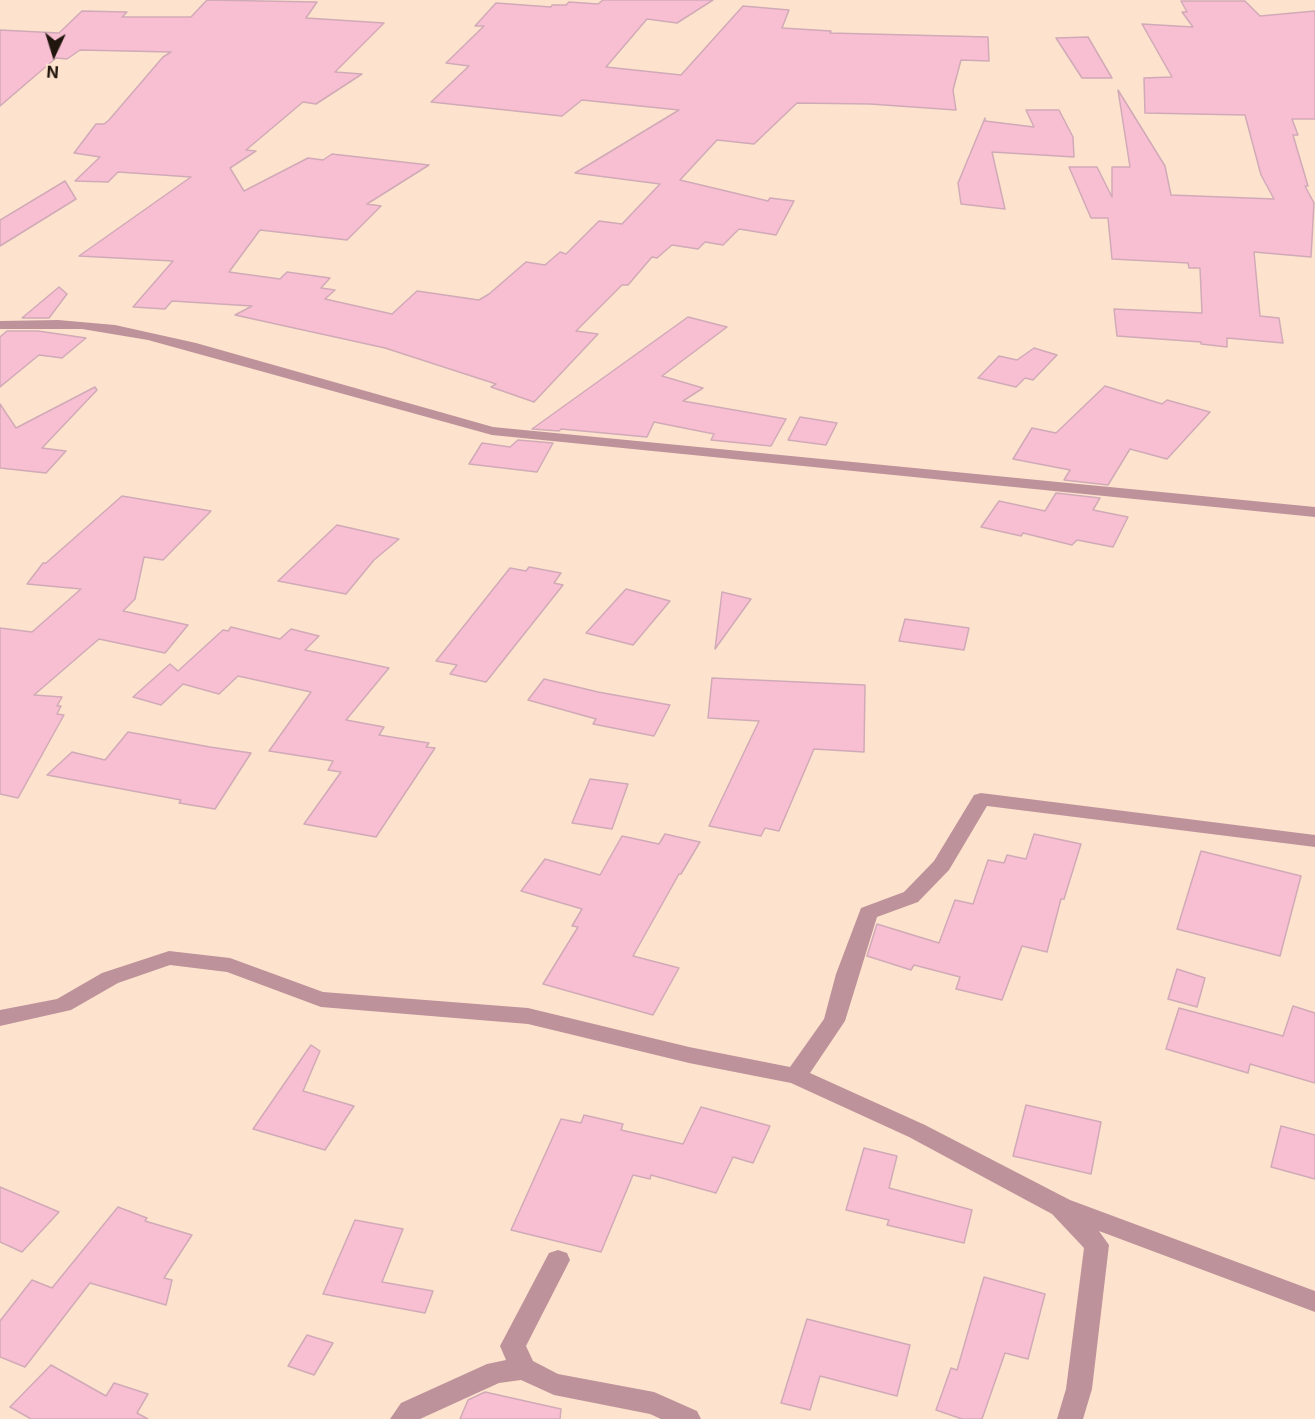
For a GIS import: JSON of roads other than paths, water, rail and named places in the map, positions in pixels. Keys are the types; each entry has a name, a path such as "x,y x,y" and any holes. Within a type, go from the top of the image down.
{"street":[{"path":"0,325 65,324 105,327 196,347 492,431 1315,512"},
{"path":"796,1076 834,1021 868,913 911,897 942,865 981,799 1315,841"},
{"path":"0,1018 63,1005 110,978 169,958 230,965 321,999 528,1016 689,1055 796,1076 917,1131 1061,1206 1303,1295 1315,1302"},
{"path":"1061,1206 1097,1245 1079,1389 1070,1419"},
{"path":"523,1369 513,1346 558,1260"},
{"path":"403,1419 410,1412 496,1372 523,1369 554,1384 654,1402 688,1419"}]}
